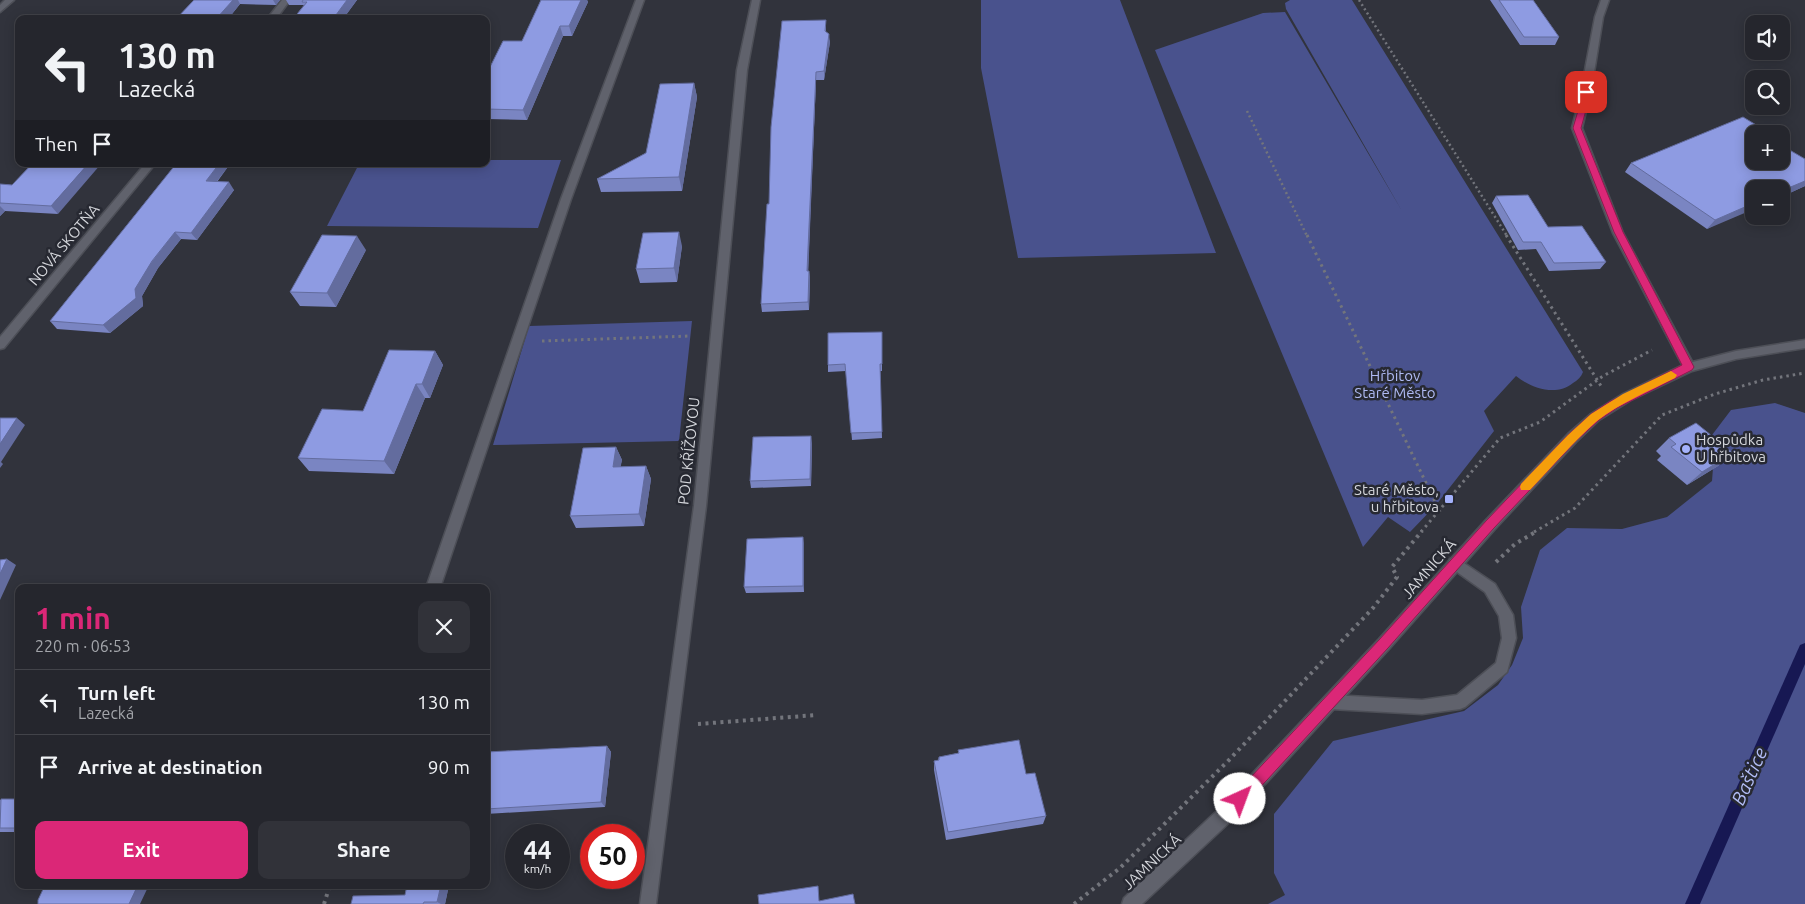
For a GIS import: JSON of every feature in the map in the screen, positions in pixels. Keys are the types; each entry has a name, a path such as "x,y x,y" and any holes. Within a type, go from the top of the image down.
{"street":[{"path":"0,9 10,0"},
{"path":"273,15 286,0"},
{"path":"433,584 566,199 640,0"},
{"name":"POD KŘÍŽOVOU","path":"648,904 700,506 742,70 756,0"},
{"path":"1605,0 1599,17 1586,92 1577,128 1618,232 1688,367"},
{"name":"NOVÁ SKOTŇA","path":"0,345 148,167"},
{"name":"JAMNICKÁ","path":"1130,904 1227,813 1572,438 1595,417 1613,405 1688,367 1736,355 1805,344"},
{"path":"1331,702 1422,707 1460,702 1502,667 1509,638 1506,614 1490,588 1455,564"}],"path":[{"path":"1359,0 1613,405"},
{"path":"1247,111 1440,512"},
{"path":"517,342 716,335"},
{"path":"1477,579 1515,544 1575,508 1610,468 1662,415 1715,394 1763,380 1805,373"},
{"path":"1074,904 1120,868 1236,753 1373,608 1397,578 1392,567 1440,512 1479,463"},
{"path":"671,726 817,715"},
{"path":"324,904 329,889"}],"green space":[{"path":"981,0 1120,0 1216,253 1018,258 981,68"},
{"name":"Hřbitov Staré Město","path":"1290,0 1352,0 1583,372 1578,380 1566,387 1551,390 1536,387 1516,376 1484,411 1494,431 1436,505 1410,532 1388,517 1363,547 1155,50 1263,13 1285,12 1402,211 1286,9 1285,3"},
{"path":"490,160 561,160 538,228 327,226 357,167 490,167"},
{"path":"692,321 679,441 493,445 529,326"},
{"path":"1775,403 1805,413 1805,904 1268,904 1285,895 1274,873 1274,814 1333,741 1464,711 1498,685 1512,665 1523,638 1521,607 1540,550 1567,528 1622,529 1667,517 1712,481 1714,455 1709,439 1731,410"}],"building":[{"path":"194,0 233,0 220,15 180,15"},
{"path":"303,0 347,0 336,15 296,15 307,2 302,2"},
{"path":"541,0 581,0 569,26 560,26 523,110 490,109 490,67 503,41 522,41"},
{"path":"1499,0 1533,0 1559,37 1524,37"},
{"path":"826,20 825,31 829,34 824,71 816,72 807,271 809,271 808,302 761,304 767,204 769,204 771,127 782,21"},
{"path":"694,83 679,177 597,179 646,153 660,84"},
{"path":"1743,117 1756,125 1745,125 1745,170 1790,170 1790,150 1805,159 1805,181 1790,187 1790,180 1745,180 1745,207 1715,220 1631,163"},
{"path":"29,167 85,167 51,206 0,203 0,184 12,185"},
{"path":"174,167 217,167 206,181 229,182 191,233 175,232 152,261 135,289 136,298 103,325 50,321"},
{"path":"1528,195 1548,227 1582,226 1606,262 1554,263 1541,242 1523,242 1496,196"},
{"path":"679,232 674,268 636,269 643,233"},
{"path":"322,235 357,236 327,293 290,292"},
{"path":"882,332 882,364 880,364 882,432 851,433 845,364 828,365 828,333"},
{"path":"389,350 435,351 422,384 416,384 384,461 298,458 322,409 363,411"},
{"path":"0,418 17,418 0,444"},
{"path":"1696,423 1733,453 1702,472 1671,447 1676,444 1669,438"},
{"path":"811,436 810,479 750,481 753,437"},
{"path":"616,447 613,467 646,466 639,514 570,516 583,448"},
{"path":"803,537 803,586 744,587 747,539"},
{"path":"7,559 0,574 0,560"},
{"path":"1019,740 1026,774 1035,773 1046,816 948,832 934,761 939,760 939,757 959,753 958,750"},
{"path":"607,746 601,802 490,809 490,752"},
{"path":"1,799 15,799 15,828 0,828"},
{"path":"818,886 819,901 853,894 855,904 759,904 758,895"},
{"path":"43,889 136,889 129,904 38,904"},
{"path":"406,889 440,889 437,902 424,902 423,904 351,904 353,896 405,895"}],"waterway":[{"name":"Baštice","path":"1692,904 1805,649"}],"slow traffic":[{"path":"1525,487 1595,417 1627,397 1671,375"}],"place":[{"name":"Hospůdka U hřbitova","path":"1686,449"},
{"name":"Staré Město, u hřbitova","path":"1449,499"}],"route":[{"path":"1240,799 1384,644 1469,547 1572,438 1595,417 1613,405 1688,367 1677,342 1618,232 1577,128 1586,92"}]}
